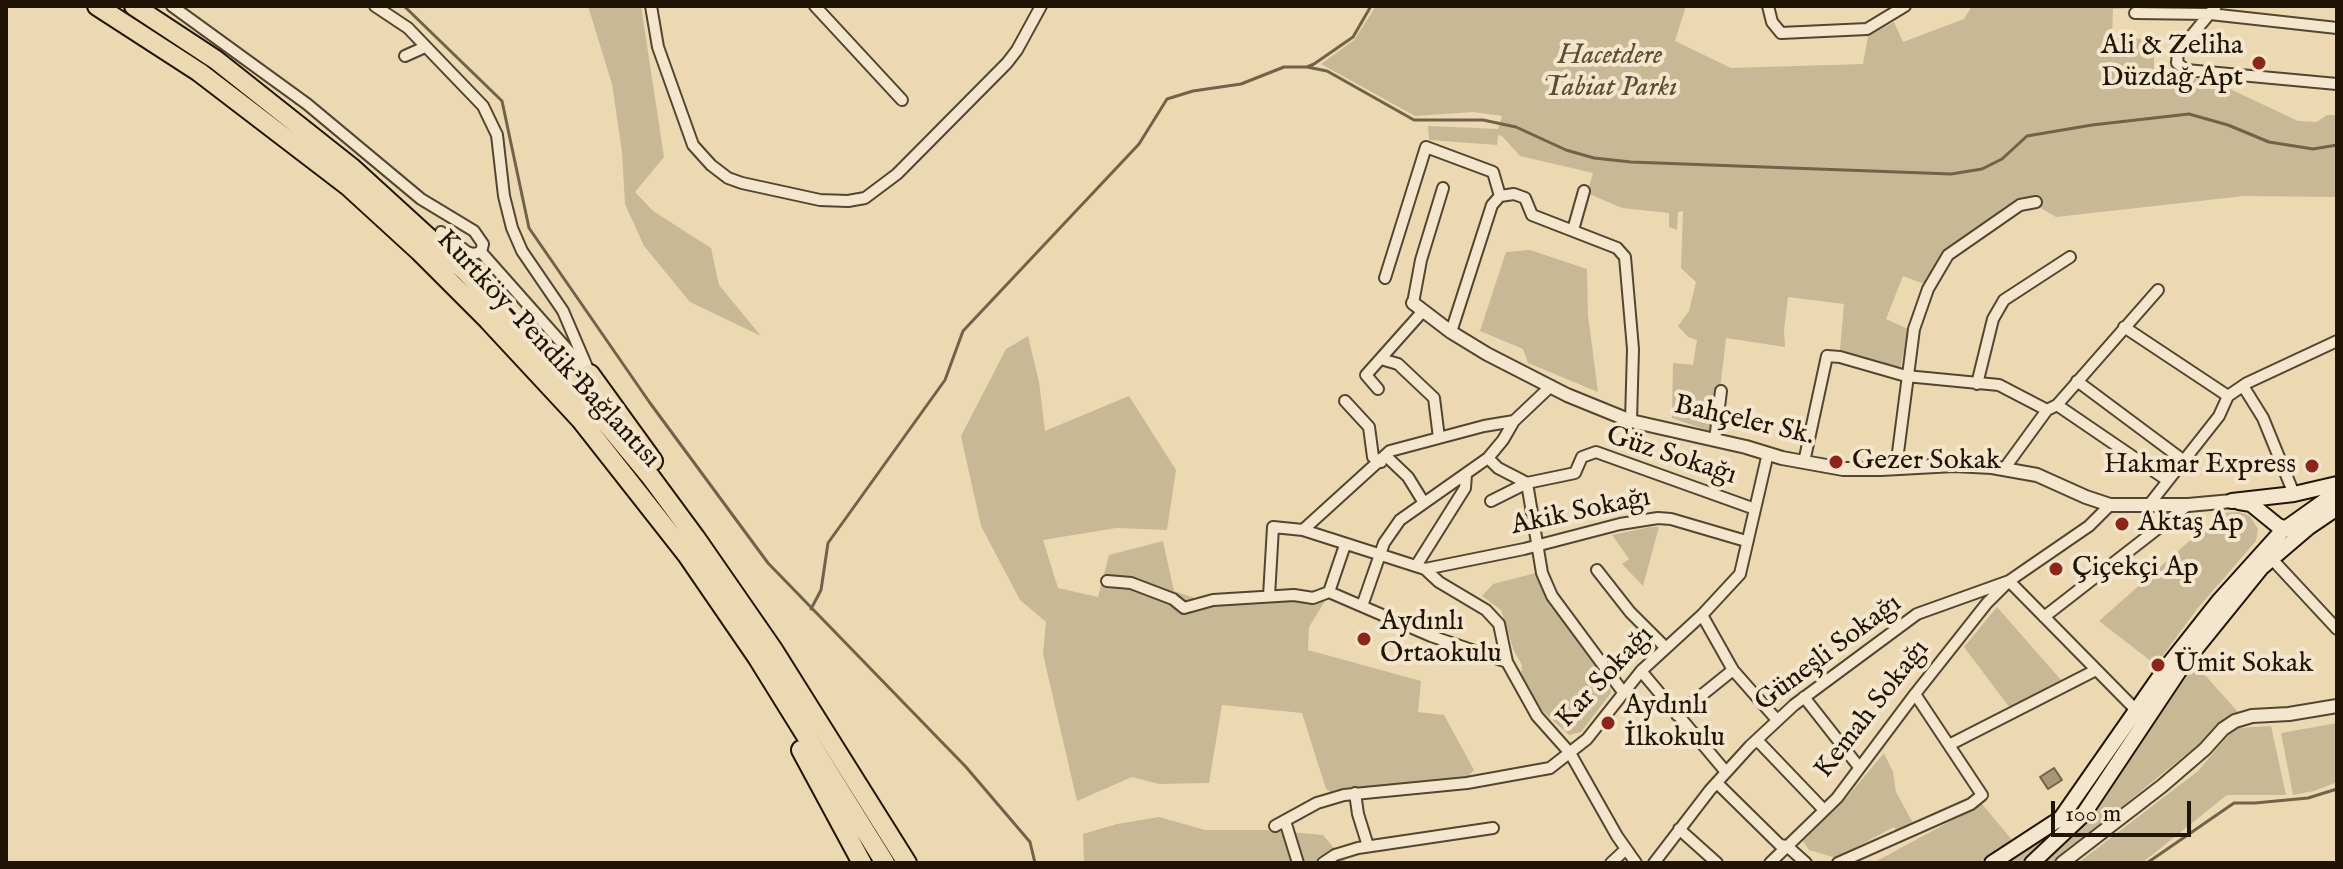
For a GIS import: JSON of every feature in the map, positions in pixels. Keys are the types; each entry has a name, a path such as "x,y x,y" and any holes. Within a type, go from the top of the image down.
{"highway":[{"name":"Kurtköy-Pendik Bağlantısı","path":"97,6 187,63 348,186 488,320 580,419 687,555 757,657 885,863"},
{"name":"Kurtköy-Pendik Bağlantısı","path":"140,10 216,60 351,167 465,271 587,400 650,476 774,651 907,863"},
{"path":"140,10 185,30 235,63 353,156 441,232"},
{"path":"590,374 707,533 724,579"},
{"path":"757,657 793,733 862,863"},
{"path":"877,816 917,863"}],"main road":[{"path":"2260,502 2337,484"},
{"path":"2255,558 2337,492"},
{"path":"2232,501 2285,503 2295,527"},
{"path":"2260,502 2295,527"},
{"path":"1992,863 2061,818 2071,807 2165,669 2255,558 2265,530 2260,502"},
{"path":"2032,863 2083,815 2185,662 2295,527 2337,508"}],"street":[{"path":"172,6 307,104 409,190 474,231 483,244 481,252"},
{"path":"375,6 399,20 483,106 497,135 504,196 512,228 522,251 557,303 590,374"},
{"path":"651,6 658,47 693,145 711,165 728,178 742,183 820,200 848,201 865,198 897,174 1012,57 1041,6"},
{"path":"815,6 902,100"},
{"path":"1768,6 1772,22 1781,33 1867,29 1905,6"},
{"path":"2213,10 2178,52 2177,63 2186,70 2337,84"},
{"path":"2135,13 2213,10 2337,28"},
{"path":"405,56 425,47"},
{"path":"1385,278 1426,147 1493,172 1500,196"},
{"path":"1378,389 1366,375 1418,307 1421,260 1443,188"},
{"path":"1573,230 1584,191"},
{"path":"1451,332 1492,205 1500,196 1514,194 1525,198 1532,215 1617,248 1625,257 1633,349 1631,421"},
{"path":"1896,468 1914,329 1928,289 1948,255 2020,205 2036,202"},
{"path":"441,232 467,252 481,252"},
{"path":"481,252 590,374"},
{"path":"1977,384 1993,319 2004,300 2070,257"},
{"path":"2004,469 2052,408 2158,290"},
{"path":"538,314 557,303"},
{"name":"Bahçeler Sk.","path":"1418,307 1451,332 1551,386 1631,421 1843,469 1954,465 2004,469 2037,475 2110,505 2188,505 2232,501"},
{"path":"2124,327 2139,334 2228,396"},
{"path":"2148,506 2219,416 2228,396 2337,341"},
{"path":"1804,462 1827,356 1906,376 1999,385 2052,408 2167,480"},
{"path":"1381,359 1398,364 1434,398 1439,438"},
{"path":"2077,381 2183,460"},
{"path":"1362,606 1384,543 1400,520 1488,458 1514,421 1551,386"},
{"path":"2243,386 2263,418 2294,494"},
{"path":"1715,440 1721,391"},
{"path":"1345,401 1369,427 1373,457 1384,459 1408,477 1424,503"},
{"path":"1303,530 1390,451 1514,421"},
{"name":"Güz Sokağı","path":"1491,501 1527,483 1575,473 1582,457 1596,452 1755,509"},
{"name":"Kar Sokağı","path":"1298,863 1280,823 1317,803 1355,793 1467,783 1550,768 1587,739 1641,671 1702,615 1740,574 1768,453"},
{"path":"1488,458 1498,468 1527,483 1542,573 1552,596 1623,692"},
{"path":"1420,567 1465,488 1466,475"},
{"name":"Güneşli Sokağı","path":"1654,863 1726,772 1804,697 1917,614 2009,581 2089,526 2110,505"},
{"path":"2044,617 2188,505"},
{"name":"Akik Sokağı","path":"1420,567 1537,546 1620,524 1658,518 1746,541"},
{"path":"1269,596 1273,527 1303,530 1420,567 1486,610 1499,624 1507,662 1537,716 1570,753 1636,863"},
{"path":"1329,592 1345,545"},
{"path":"2271,558 2337,629"},
{"path":"1597,570 1630,612 1665,647"},
{"path":"1107,581 1131,583 1173,599 1184,608 1213,600 1294,595 1313,598 1329,592 1431,636 1507,662"},
{"path":"2009,581 2136,710"},
{"name":"Kemah Sokağı","path":"1770,863 1837,798 1987,603 2009,581"},
{"path":"1702,615 1733,670 1777,720"},
{"path":"1677,715 1733,670"},
{"path":"1949,745 2096,670"},
{"path":"1641,671 1726,772"},
{"path":"1838,863 1971,804 1982,795 1915,694"},
{"path":"1804,697 1859,767"},
{"path":"2062,863 2162,786 2235,721 2252,716 2299,713 2337,706"},
{"path":"1757,740 1824,810"},
{"path":"1717,783 1780,845 1787,846 1806,863"},
{"path":"1355,793 1368,846"},
{"path":"1323,863 1335,855 1368,846 1493,828"},
{"path":"1679,829 1717,863"},
{"path":"1611,863 1626,849"}],"green space":[{"path":"588,6 641,6 664,157 635,192 653,211 711,248 719,285 761,336 690,302 644,246 625,204 622,152 612,84"},
{"name":"Hacetdere Tabiat Parkı","path":"1376,6 1686,6 1675,41 1731,68 1863,64 1868,36 1894,22 1903,42 1964,19 1972,6 2165,6 2113,9 2112,38 2154,39 2154,74 2185,76 2230,89 2298,121 2317,122 2327,115 2337,115 2337,197 2244,196 2056,217 2022,197 1948,252 1930,286 1903,276 1886,319 1908,329 1900,370 1840,350 1844,304 1788,297 1785,347 1726,338 1715,433 1672,418 1673,363 1693,365 1697,340 1688,337 1678,326 1689,311 1696,282 1681,268 1683,211 1678,212 1677,230 1669,227 1669,213 1622,208 1587,193 1593,173 1520,156 1502,136 1498,135 1497,145 1429,140 1428,126 1498,129 1502,116 1473,112 1415,116 1321,64 1354,40"},
{"path":"1530,250 1587,269 1588,315 1598,392 1528,363 1523,349 1480,331 1506,252"},
{"path":"1028,336 1039,382 1045,431 1129,396 1176,470 1167,530 1116,528 1043,540 1058,588 1098,597 1109,555 1163,541 1174,591 1215,605 1327,598 1309,627 1308,650 1421,681 1418,712 1444,715 1474,770 1466,779 1331,792 1326,789 1302,713 1222,705 1209,783 1159,784 1132,777 1077,801 1043,654 1046,622 1020,600 981,526 961,436 1006,349"},
{"path":"2239,512 2250,516 2258,529 2256,541 2197,609 2156,665 2099,621 2221,513"},
{"path":"1659,527 1643,586 1622,564 1629,559 1612,535"},
{"path":"1536,573 1552,602 1610,681 1611,693 1581,732 1569,735 1537,706 1521,677 1522,665 1514,651 1501,610 1482,596 1493,584"},
{"path":"1997,607 2061,680 2010,708 1964,647"},
{"path":"2195,664 2238,712 2098,826 2059,863 2042,863 2087,823"},
{"path":"2337,723 2337,782 2293,795 2281,733"},
{"path":"2271,726 2286,795 2227,795 2142,863 2078,863 2198,771 2237,728"},
{"path":"1884,753 1893,772 1896,792 1913,823 1897,831 1894,827 1836,858 1809,850 1803,841 1842,803"},
{"path":"1982,804 2012,840 1978,863 1873,863"},
{"path":"1159,817 1205,830 1266,830 1323,835 1347,863 1084,863 1083,834"},
{"path":"2058,830 2021,863 2003,863 2027,849"}],"shaded area":[{"path":"2054,768 2062,780 2048,789 2040,777"}],"waterway":[{"path":"404,6 502,101 529,228 650,403 768,563 966,767 1030,842 1035,863"},
{"path":"811,609 821,590 828,543 945,380 963,331 1139,144 1167,99 1193,91 1241,84 1284,67 1314,64 1353,37 1371,6"},
{"path":"1307,67 1327,71 1414,120 1483,120 1516,127 1566,150 1594,158 1631,162 1951,174 1982,169 2002,159 2027,136 2189,114 2228,125 2269,142 2313,149 2337,145"},
{"path":"2147,863 2234,803 2308,798 2337,789"}],"place":[{"name":"Ali & Zeliha Düzdağ Apt","path":"2259,63"},
{"name":"Gezer Sokak","path":"1836,462"},
{"name":"Hakmar Express","path":"2312,466"},
{"name":"Aktaş Ap","path":"2122,524"},
{"name":"Çiçekçi Ap","path":"2056,569"},
{"name":"Aydınlı Ortaokulu","path":"1364,639"},
{"name":"Ümit Sokak","path":"2158,665"},
{"name":"Aydınlı İlkokulu","path":"1608,723"}]}
